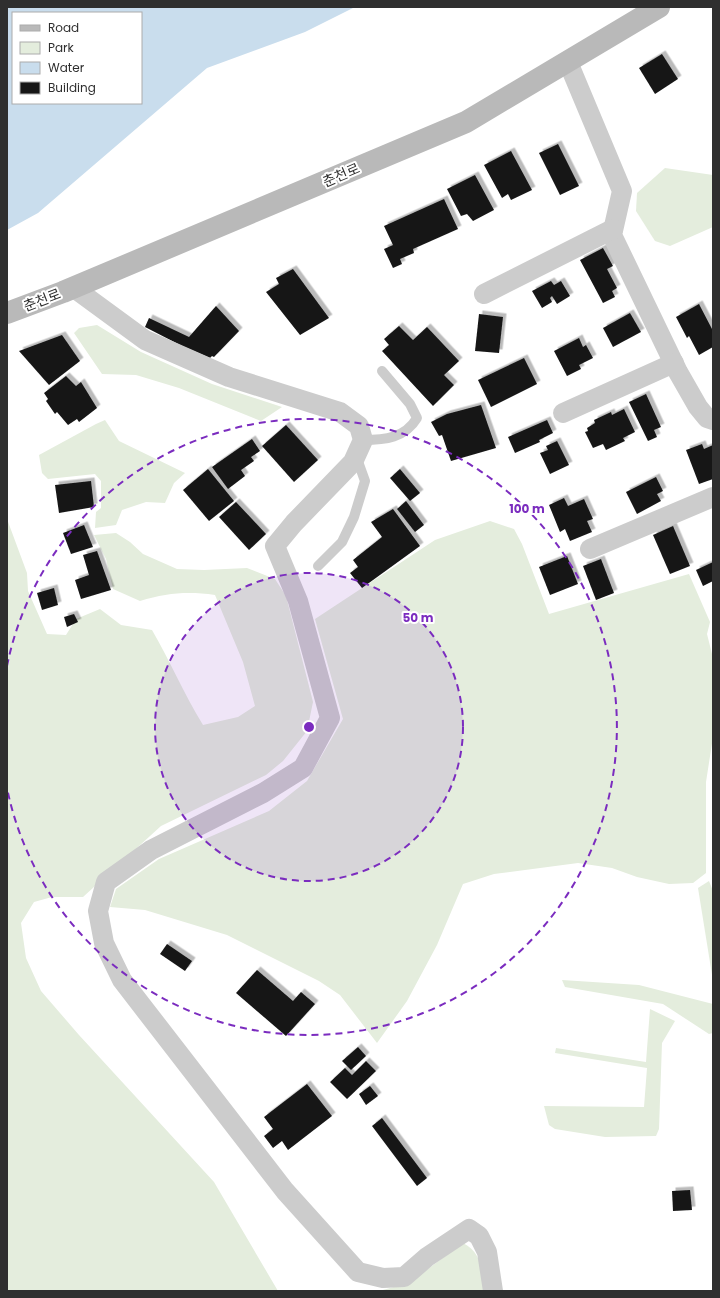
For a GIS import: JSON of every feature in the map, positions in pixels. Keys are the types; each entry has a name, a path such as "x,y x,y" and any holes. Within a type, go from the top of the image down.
{"street":[{"name":"춘천로","path":"7,313 74,288 466,122 659,7"},
{"path":"568,62 622,191 612,235 674,363 698,407 707,418 713,420"},
{"path":"484,294 613,229"},
{"path":"74,288 145,340 229,377 340,412 359,426 360,448 353,462 275,546 298,601 330,718 304,768 263,793 151,850 106,882 98,911 104,943 122,980 285,1191 358,1272 383,1278 404,1276 427,1257 469,1229 479,1236 487,1252 493,1291"},
{"path":"563,413 674,363"},
{"path":"590,550 713,497"}],"lane":[{"path":"318,566 342,542 354,517 365,481 360,448 387,440 412,427 417,418 410,404 382,371"}],"green space":[{"path":"665,168 713,175 713,227 670,246 655,241 636,211 637,193"},
{"path":"97,325 141,352 212,384 282,407 261,421 179,388 136,375 102,374 74,333 79,328"},
{"path":"105,420 119,441 185,473 174,483 165,503 146,502 122,510 116,525 95,528 96,512 101,508 101,481 95,474 48,479 42,473 39,455"},
{"path":"7,519 27,573 28,591 47,634 66,635 76,619 100,609 121,625 152,630 203,725 238,717 255,706 243,662 215,595 195,593 177,594 159,596 140,601 113,589 106,559 94,535 116,533 130,542 143,554 177,569 204,570 247,568 275,579 286,596 313,702 307,731 283,761 266,775 161,826 83,897 52,897 34,902 21,923 26,958 41,991 79,1035 214,1182 278,1291 7,1291"},
{"path":"490,521 514,529 522,544 549,614 689,574 710,622 707,634 713,658 713,737 706,782 706,873 693,883 669,884 637,877 612,868 578,863 494,874 463,884 437,945 407,1001 377,1043 340,995 319,981 227,935 145,910 110,907 116,889 159,859 269,811 307,781 343,719 315,619 435,540"},
{"path":"709,881 713,891 713,981 698,888"},
{"path":"562,980 639,985 713,1004 713,1033 709,1034 663,1004 565,987"},
{"path":"650,1009 675,1021 662,1043 659,1129 656,1136 605,1137 555,1129 549,1125 544,1106 644,1107 647,1068 555,1053 556,1048 646,1062"},
{"path":"463,1243 470,1247 478,1257 484,1291 379,1291 409,1283"}],"water":[{"path":"7,7 355,7 305,32 207,68 38,213 7,230"}],"building":[{"path":"662,54 678,79 655,94 639,68"},
{"path":"558,144 579,186 560,195 539,153"},
{"path":"511,151 532,190 511,200 508,194 502,198 484,165"},
{"path":"475,175 494,210 473,221 467,214 461,216 447,189"},
{"path":"444,199 458,229 413,249 414,253 400,259 402,264 393,268 384,249 393,245 384,226"},
{"path":"603,248 613,266 607,269 617,288 612,291 615,297 603,303 580,260"},
{"path":"293,269 329,318 300,335 266,292 279,284 276,278"},
{"path":"551,281 554,285 561,281 570,296 557,304 552,296 550,298 552,302 542,308 532,291"},
{"path":"699,304 713,331 713,347 699,355 689,336 687,338 676,317"},
{"path":"216,306 239,331 214,357 212,356 210,358 182,346 145,327 149,318 189,337"},
{"path":"630,313 641,332 613,347 603,328"},
{"path":"479,314 503,317 499,353 475,351"},
{"path":"399,326 413,340 427,327 459,361 444,375 454,385 433,406 382,351 389,345 384,339"},
{"path":"62,335 80,361 49,385 19,351"},
{"path":"579,338 583,347 586,345 593,358 579,365 581,369 567,376 554,351"},
{"path":"524,358 537,384 491,407 478,380"},
{"path":"66,376 76,386 81,382 97,408 79,422 77,419 68,425 57,412 55,414 46,401 48,399 44,393"},
{"path":"646,394 661,427 654,430 657,437 648,441 629,402"},
{"path":"481,405 496,448 451,461 442,435 439,436 431,422 447,414"},
{"path":"624,409 635,432 623,438 625,441 606,450 603,444 593,448 585,432 588,431 587,428 595,423 594,420 611,412 612,415"},
{"path":"547,420 553,433 539,440 540,442 515,453 508,437"},
{"path":"286,425 318,460 294,482 262,446"},
{"path":"252,439 260,451 251,457 254,461 241,470 245,476 228,489 212,467"},
{"path":"557,441 569,465 550,474 540,453 548,450 546,446"},
{"path":"702,444 704,449 713,445 713,479 699,484 686,450"},
{"path":"208,469 234,501 209,521 183,490"},
{"path":"400,469 420,493 410,501 390,478"},
{"path":"656,477 663,491 657,494 661,501 637,514 626,492"},
{"path":"91,481 94,507 59,513 55,485"},
{"path":"564,498 568,506 584,499 593,519 587,521 592,532 570,541 565,529 560,532 549,505"},
{"path":"406,501 424,525 415,532 397,509"},
{"path":"236,502 266,534 249,550 219,517"},
{"path":"393,509 420,546 362,588 350,573 358,567 353,560 382,537 371,522"},
{"path":"84,525 93,547 71,554 63,533"},
{"path":"673,526 690,566 670,574 653,535"},
{"path":"97,551 111,590 81,599 75,580 89,575 83,555"},
{"path":"567,556 578,584 550,595 539,567"},
{"path":"601,559 614,593 596,600 583,566"},
{"path":"713,562 713,581 703,586 696,570"},
{"path":"54,588 58,605 42,610 37,593"},
{"path":"74,614 78,622 67,627 64,617"},
{"path":"167,944 192,961 185,971 160,954"},
{"path":"257,970 293,1001 301,992 315,1004 286,1036 236,993"},
{"path":"358,1047 366,1056 351,1070 342,1061"},
{"path":"366,1061 376,1071 347,1099 330,1082 345,1068 352,1075"},
{"path":"307,1084 332,1116 288,1150 282,1141 273,1148 264,1136 273,1129 264,1117"},
{"path":"370,1086 378,1096 366,1105 359,1094"},
{"path":"382,1118 427,1178 417,1186 372,1126"},
{"path":"690,1190 692,1210 673,1211 672,1191"}]}
